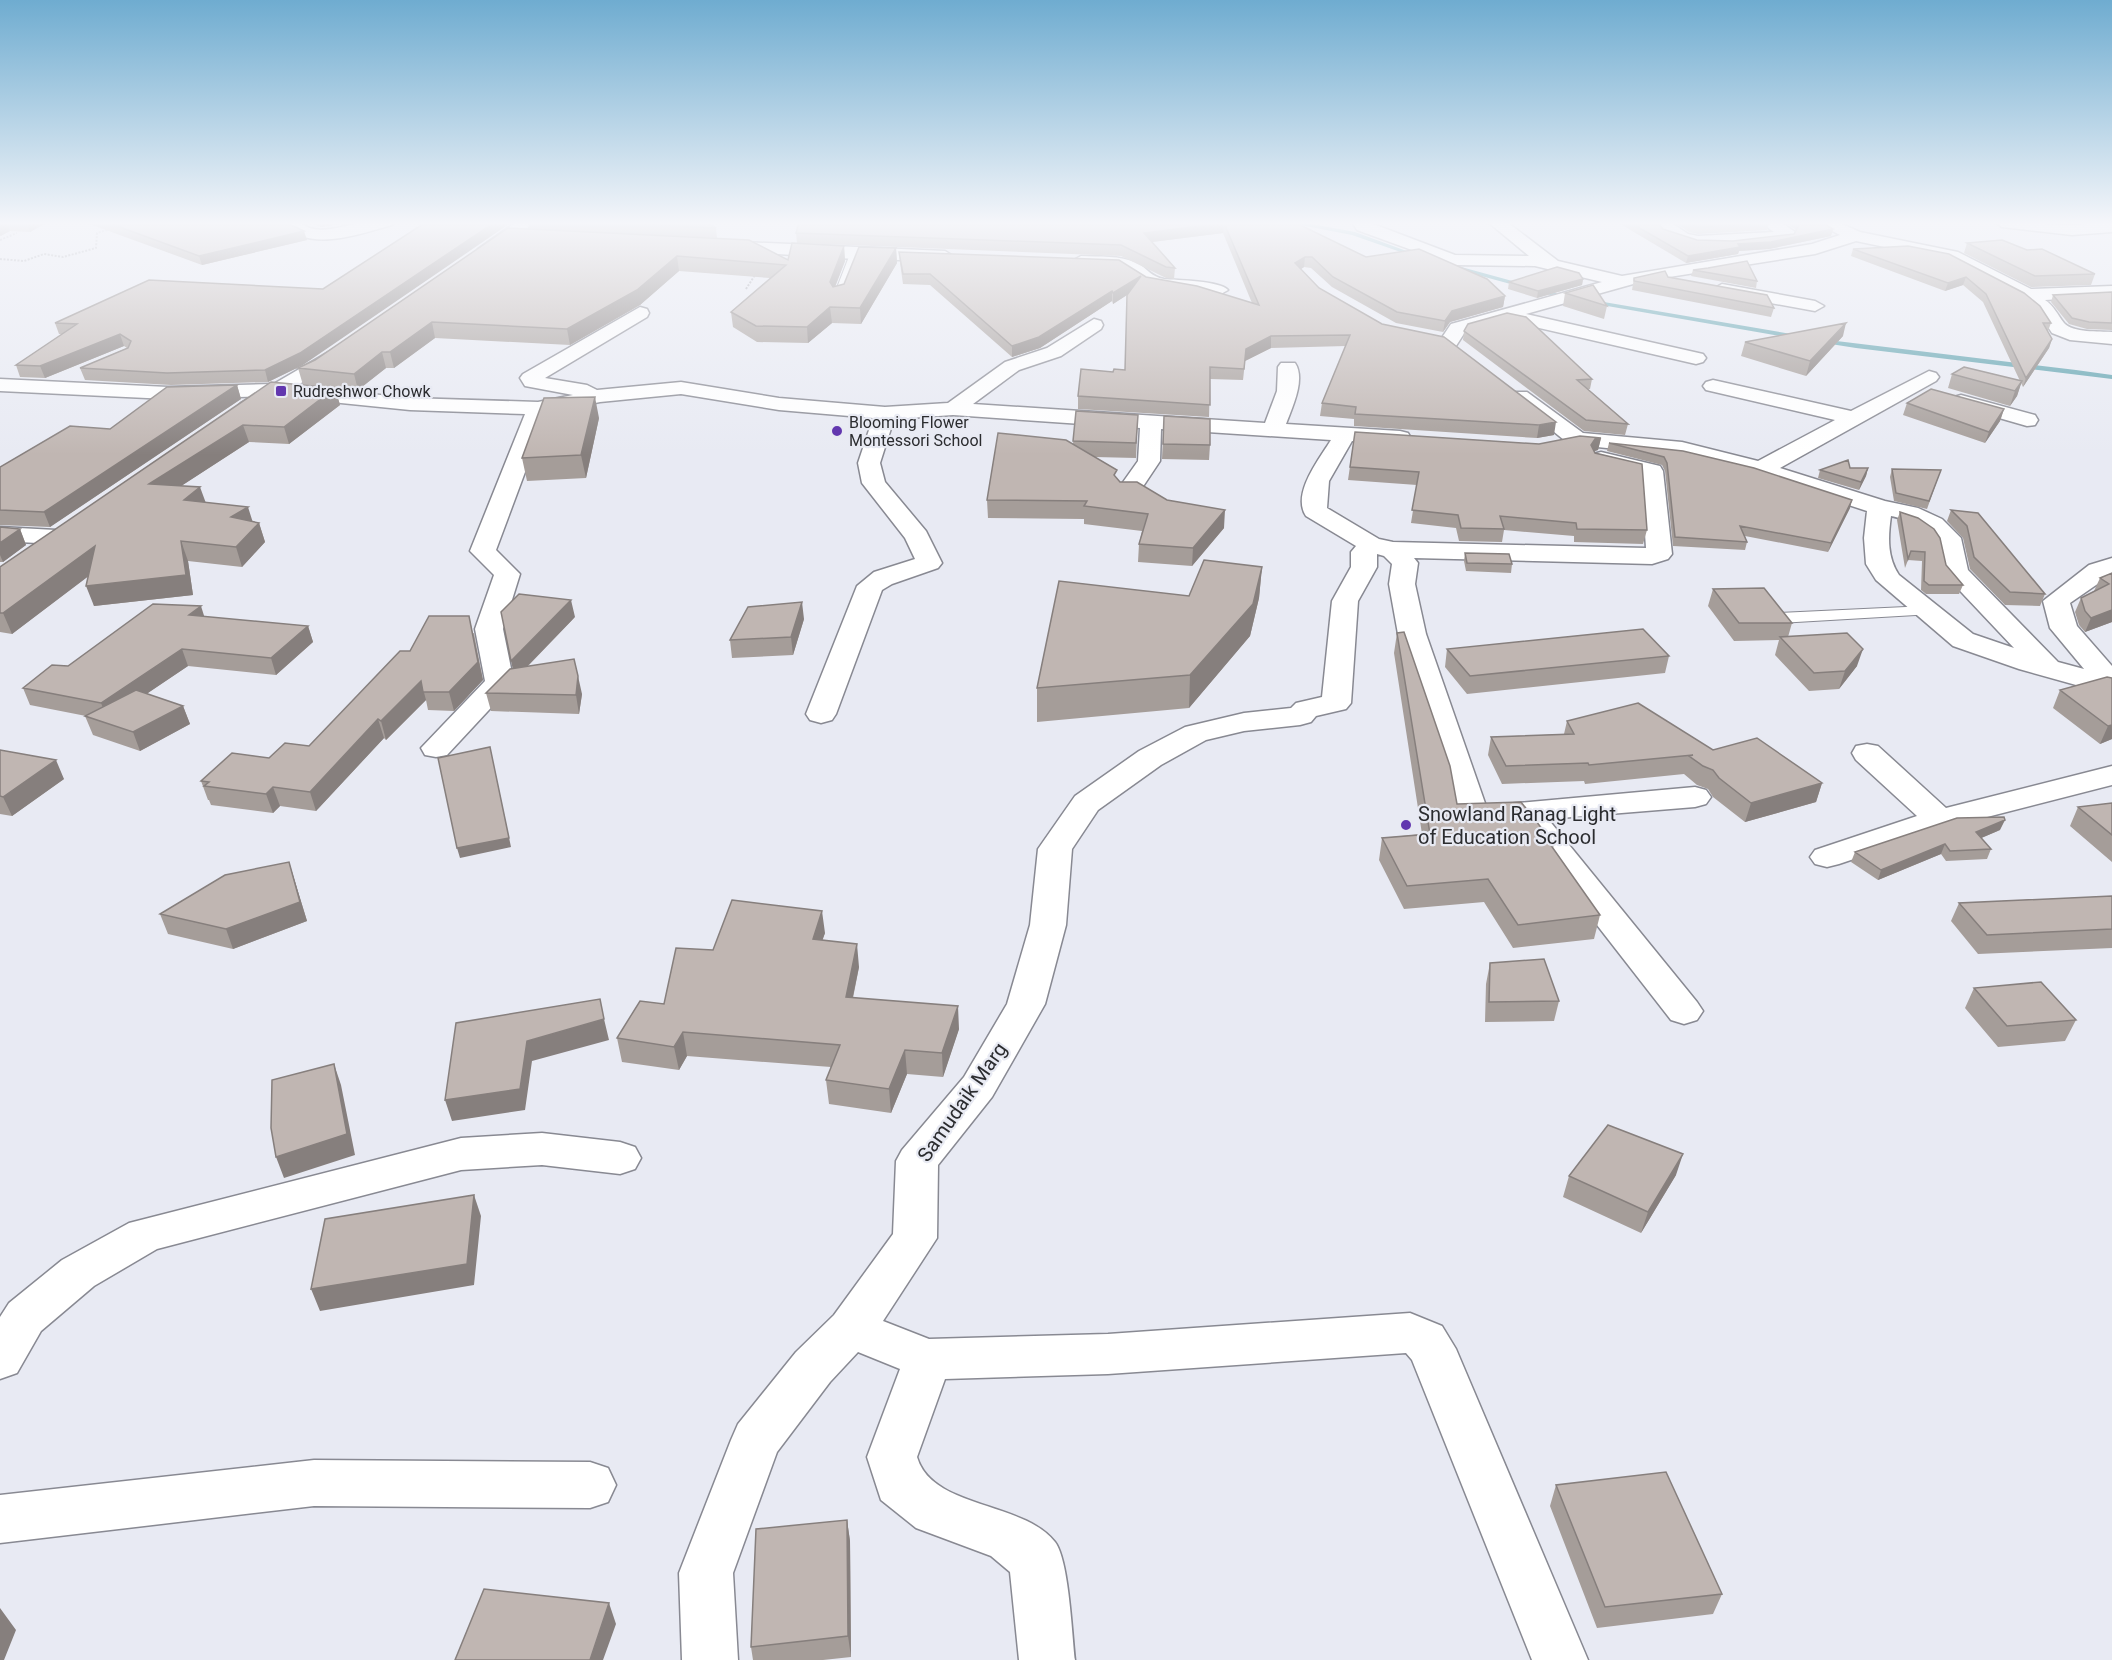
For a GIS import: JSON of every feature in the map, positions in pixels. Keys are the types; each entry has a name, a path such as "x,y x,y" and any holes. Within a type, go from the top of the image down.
{"street":[{"path":"1448,345 1458,328 1559,299"},
{"path":"1783,299 1815,306"},
{"path":"2034,299 2046,309 2059,329 2070,334 2112,338"},
{"path":"600,396 576,387 532,381 530,378 640,313"},
{"path":"1506,315 1576,333 1696,358"},
{"path":"953,409 1012,366 1054,352 1094,325"},
{"path":"233,417 272,390 311,371 358,339"},
{"path":"1273,430 1287,391 1288,367"},
{"path":"4,407 83,371"},
{"path":"1502,382 1577,439"},
{"path":"1761,469 1921,382 2027,420"},
{"path":"0,385 44,389 168,393 272,390 410,404 538,408 600,396 681,388 730,394 779,404 885,413 953,409 1417,439"},
{"path":"1713,386 1855,418"},
{"path":"436,748 500,684 489,629 507,574 483,550 538,408"},
{"path":"822,714 870,586 883,578 929,563 917,536 874,483 869,463 885,413"},
{"path":"1128,492 1149,461 1151,421"},
{"path":"1346,434 1317,481 1315,511 1382,547 1405,563 1402,584 1412,634 1472,812 1485,816 1695,797"},
{"path":"1382,547 1652,556 1659,554 1652,471 1547,447 1577,439 1682,449 1761,469 1880,507 1909,513 1933,524 1949,538 1956,572 2047,667"},
{"path":"1880,507 1876,538 1879,564 1889,580 1963,640 2112,685"},
{"path":"0,534 66,530 28,558"},
{"name":"Samudaik Marg","path":"710,1660 706,1573 756,1440 813,1367 851,1329 915,1238 917,1161 978,1087 1026,1004 1048,926 1055,849 1086,803 1150,758 1196,734 1244,722 1300,716 1306,709 1336,703 1345,601 1364,567 1364,552 1382,547"},
{"path":"2112,566 2098,570 2056,601 2064,628 2112,685"},
{"path":"1867,753 1940,819"},
{"path":"1827,857 1940,819 2112,775"},
{"path":"1525,811 1684,1011"},
{"path":"0,1359 25,1317 78,1273 146,1235 461,1154 542,1149 620,1158"},
{"path":"851,1329 928,1359 1108,1354 1410,1333 1425,1340 1432,1349 1560,1660"},
{"path":"928,1359 892,1457 899,1483 934,1511 1009,1538 1036,1560 1047,1660"},
{"path":"0,1519 314,1483 590,1485"}],"lane":[{"path":"1779,618 1927,611"}],"building":[{"path":"106,299 380,299 300,353 265,370 167,373 80,368 128,348 131,341 120,334 40,366 16,365 77,324 55,323"},
{"path":"404,299 620,299 567,329 432,322 390,352 382,352 354,374 298,368 315,360"},
{"path":"746,299 865,299 860,308 830,307 807,327 756,326 731,312"},
{"path":"959,299 1099,299 1039,337 1012,346"},
{"path":"1127,299 1241,299 1259,305 1257,299 1339,299 1382,324 1444,337 1556,422 1539,425 1355,414 1356,407 1322,403 1350,335 1271,336 1246,349 1244,369 1210,367 1210,405 1078,396 1081,369 1113,372 1114,369 1125,370"},
{"path":"1374,299 1493,299 1452,311 1445,321 1397,312"},
{"path":"1586,299 1603,299 1607,306"},
{"path":"1730,299 1769,299 1774,308"},
{"path":"1989,299 2032,299 2040,306 2051,323 2043,323 2052,339 2026,378"},
{"path":"2057,299 2112,299 2112,323 2089,322 2072,318"},
{"path":"1507,313 1526,317 1592,379 1577,380 1628,424 1586,420 1464,331 1468,324"},
{"path":"1846,323 1810,361 1745,342"},
{"path":"1964,367 2022,381 2015,391 1952,374"},
{"path":"271,382 335,388 284,427 243,425 149,484 200,487 184,500 248,507 231,517 259,523 236,547 181,541 186,575 86,586 95,546 0,613 0,567"},
{"path":"237,385 44,512 0,510 0,467 70,426 110,429 167,387"},
{"path":"1931,389 2004,409 1989,432 1907,403"},
{"path":"595,397 581,455 522,458 544,398"},
{"path":"1076,411 1138,415 1136,443 1073,441"},
{"path":"1164,416 1210,419 1210,445 1163,444"},
{"path":"1355,432 1539,444 1580,436 1601,438 1595,439 1591,445 1595,453 1642,464 1647,530 1577,529 1576,523 1500,516 1504,529 1461,528 1458,515 1412,510 1419,472 1350,467"},
{"path":"998,433 1066,440 1117,470 1114,475 1120,482 1137,482 1167,500 1225,510 1193,548 1139,544 1148,514 1084,506 1087,501 987,500"},
{"path":"1609,443 1683,451 1754,468 1852,500 1831,543 1740,526 1747,542 1675,537 1667,463 1664,457"},
{"path":"1848,460 1850,468 1868,468 1861,482 1820,470"},
{"path":"1892,469 1941,470 1929,501 1896,493"},
{"path":"1951,510 1978,513 2045,594 2010,592 1974,557 1967,526"},
{"path":"1900,512 1918,518 1934,529 1940,538 1946,565 1963,585 1929,585 1924,581 1925,552 1911,551 1908,559"},
{"path":"0,527 20,529 0,543"},
{"path":"1465,553 1509,554 1512,564 1467,563"},
{"path":"1204,560 1262,567 1253,604 1190,675 1037,688 1059,581 1189,596"},
{"path":"2112,573 2112,610 2091,618 2085,611 2081,598 2109,584 2100,578"},
{"path":"1764,588 1792,623 1739,623 1713,589"},
{"path":"519,594 571,600 511,661 501,612"},
{"path":"802,602 791,637 730,640 748,607"},
{"path":"153,604 201,606 189,615 308,626 271,658 182,649 101,703 23,688 52,665 68,666"},
{"path":"429,616 469,616 478,662 449,692 423,692 421,681 381,721 378,719 310,792 273,787 266,794 204,786 209,782 201,781 232,753 269,758 285,743 309,746 400,651 410,651"},
{"path":"1643,629 1669,656 1470,676 1447,649"},
{"path":"1404,632 1450,766 1457,804 1521,802 1554,844 1550,844 1600,915 1518,925 1488,879 1407,886 1382,838 1430,834 1397,633"},
{"path":"1847,633 1863,649 1845,671 1814,673 1780,637"},
{"path":"574,659 578,676 576,695 486,693 510,669"},
{"path":"2107,677 2112,678 2112,725 2108,726 2060,690"},
{"path":"136,690 183,706 133,732 85,716"},
{"path":"1638,703 1713,750 1757,738 1822,783 1751,803 1719,778 1713,770 1689,756 1693,755 1589,765 1588,763 1506,766 1491,737 1574,734 1567,721"},
{"path":"490,747 509,838 457,848 438,758"},
{"path":"0,750 56,760 3,797 0,796"},
{"path":"2112,803 2112,835 2078,807"},
{"path":"2004,817 2005,820 1976,832 1991,849 1950,851 1945,844 1881,870 1855,852 1957,818"},
{"path":"289,862 300,902 226,929 160,914 225,875"},
{"path":"2112,896 2112,929 1987,935 1959,903"},
{"path":"732,900 822,911 813,939 857,944 846,997 958,1006 942,1053 905,1050 889,1089 826,1080 840,1045 683,1032 674,1047 617,1038 640,1001 664,1004 676,948 713,950"},
{"path":"1544,959 1559,1001 1489,1002 1490,963"},
{"path":"2041,982 2076,1020 2007,1026 1974,988"},
{"path":"600,999 604,1019 527,1041 520,1089 445,1100 456,1023"},
{"path":"334,1064 347,1134 276,1157 271,1128 272,1080"},
{"path":"1608,1125 1683,1154 1648,1212 1569,1176"},
{"path":"474,1195 467,1264 311,1289 325,1219"},
{"path":"1666,1472 1722,1594 1605,1607 1556,1485"},
{"path":"847,1520 848,1636 751,1647 756,1529"},
{"path":"484,1589 609,1603 590,1660 455,1660"}],"waterway":[{"path":"1592,302 1797,337"},
{"path":"1820,341 2112,377"}],"place":[{"name":"Rudreshwor Chowk","path":"281,391"},
{"name":"Blooming Flower Montessori School","path":"837,431"},
{"name":"Snowland Ranag Light of Education School","path":"1406,825"}]}
